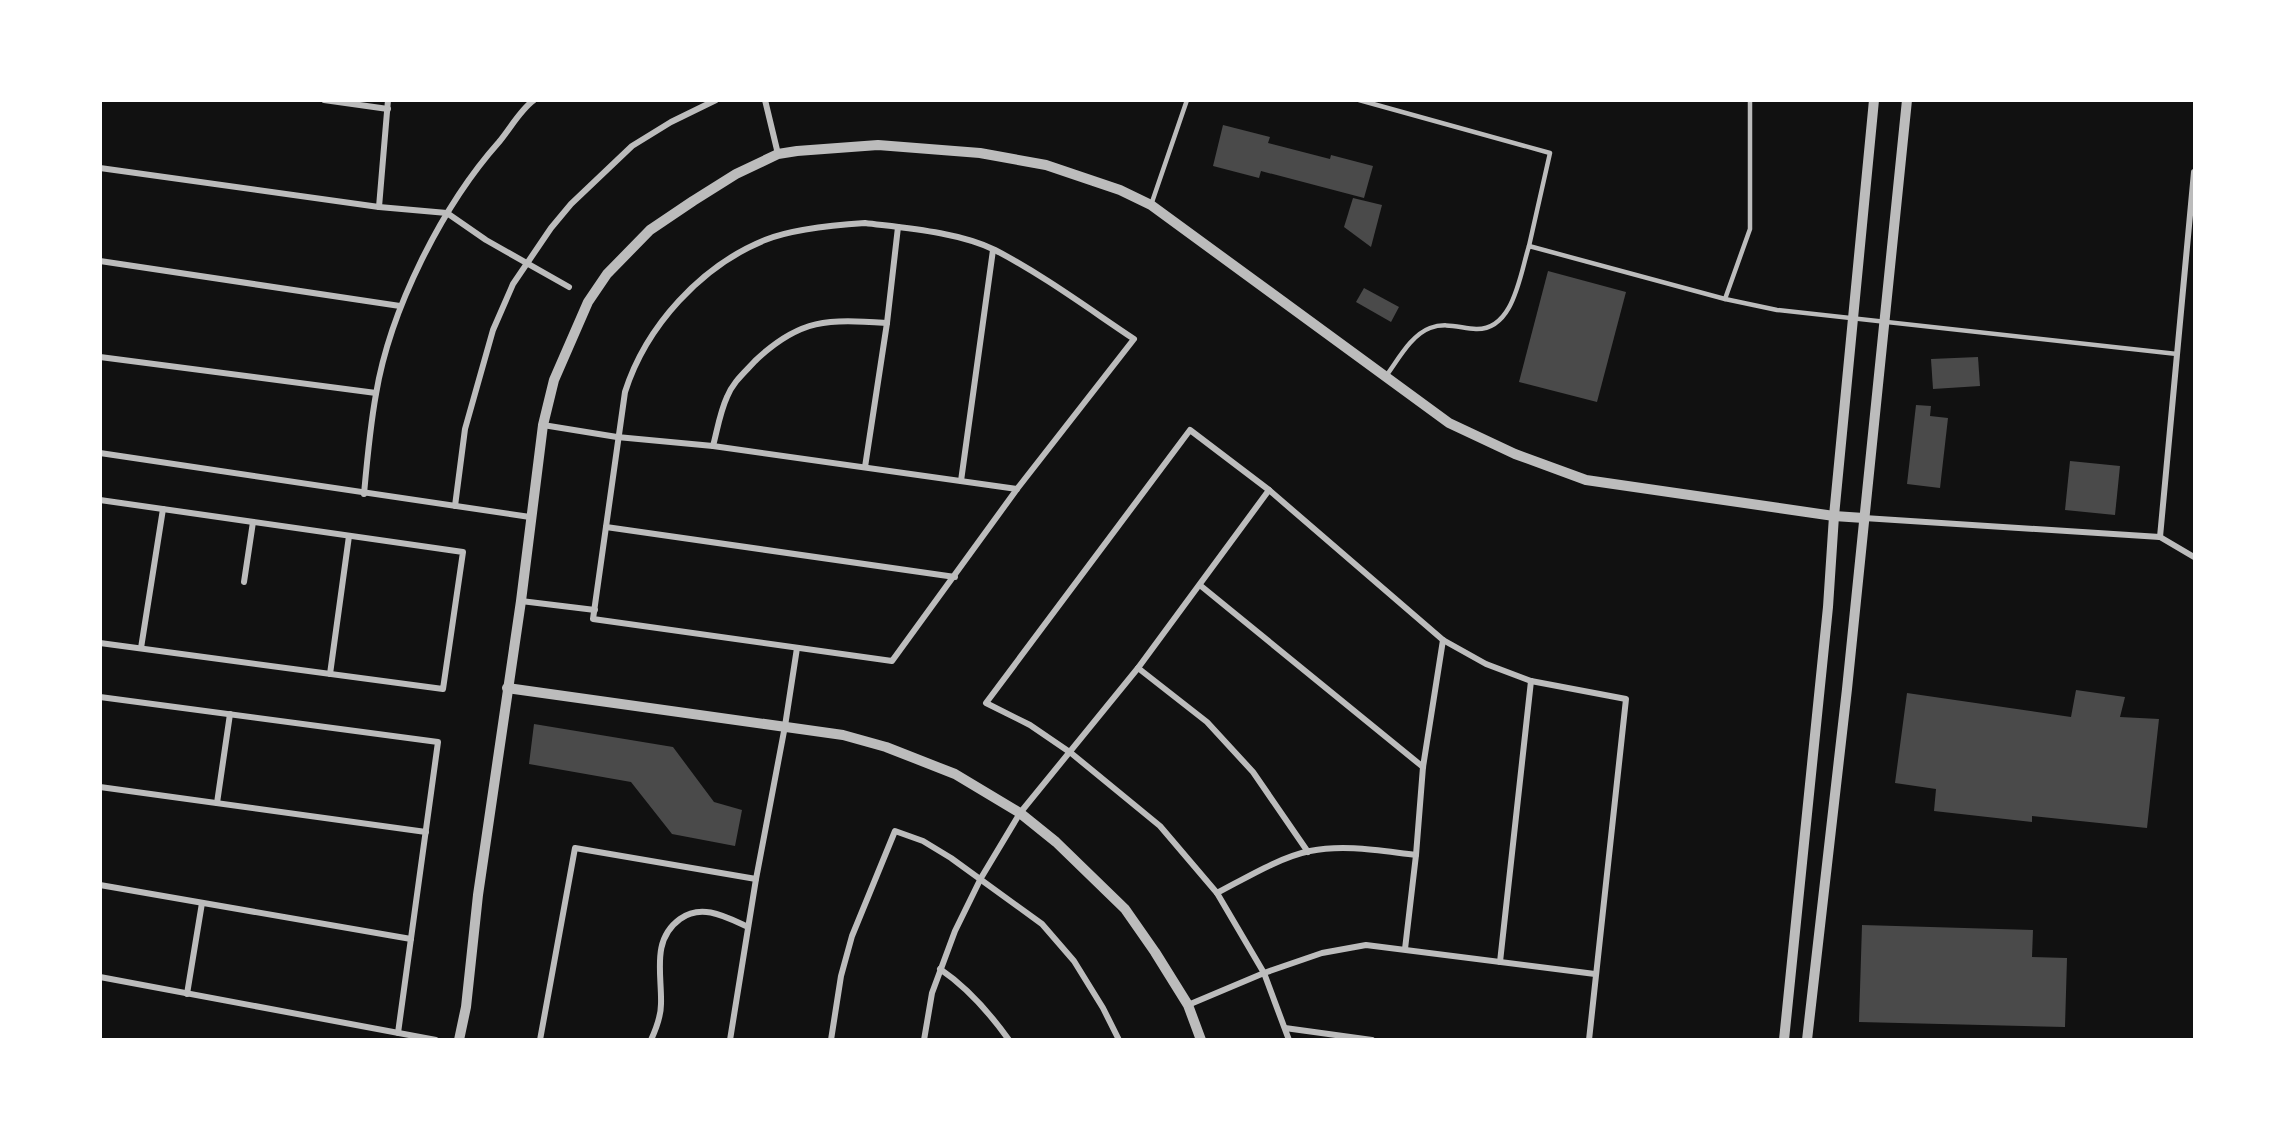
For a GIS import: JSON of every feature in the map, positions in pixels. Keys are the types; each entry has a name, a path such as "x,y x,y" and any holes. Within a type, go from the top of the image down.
{"street":[{"path":"324,100 388,110"},
{"path":"379,207 388,100"},
{"path":"455,506 465,429 493,330 513,284 551,228 571,204 632,146 671,122 716,100"},
{"path":"765,100 778,154"},
{"path":"1784,1040 1828,607 1834,516 1874,100"},
{"path":"1807,1040 1907,100"},
{"path":"364,494 376,393 400,306 447,213 480,162 530,102"},
{"path":"459,1040 466,1007 478,895 521,601 543,424 554,380 588,302 607,274 650,230 736,174 778,154 824,148 878,145 980,153 1046,165 1120,190 1152,205 1449,423 1515,454 1586,480 1834,516 2160,537 2194,557"},
{"path":"100,168 379,207 447,213 486,240 569,287"},
{"path":"2160,537 2194,172"},
{"path":"865,223 898,227 934,233 993,249 1134,339 1017,489 892,661 593,619 625,392 633,368 643,349 658,326 684,296 715,269 742,251 767,239 833,225 865,223"},
{"path":"865,467 887,323 898,227"},
{"path":"962,481 993,249"},
{"path":"100,261 400,306"},
{"path":"713,446 726,399 736,380 764,353 792,332 812,325 839,320 887,323"},
{"path":"100,357 376,393"},
{"path":"543,424 617,437 713,446 1017,489"},
{"path":"1289,1040 1264,973 1217,893 1160,826 1071,753 1030,725 986,703 1190,430 1269,490 1443,640 1486,664 1531,681 1626,699 1588,1040"},
{"path":"100,453 530,517"},
{"path":"924,1040 940,969 962,914 1020,813 1138,668 1201,586 1269,490"},
{"path":"100,500 463,552 443,689 100,643"},
{"path":"141,648 162,509"},
{"path":"244,582 253,522"},
{"path":"606,527 955,577"},
{"path":"330,674 349,536"},
{"path":"1201,586 1423,767"},
{"path":"521,601 595,610"},
{"path":"1405,949 1423,767 1443,640"},
{"path":"730,1040 797,648"},
{"path":"1138,668 1207,722 1252,772 1308,852"},
{"path":"1500,962 1531,681"},
{"path":"507,688 843,735 886,747 955,774 1020,813 1065,850 1125,909 1188,1005 1201,1040"},
{"path":"100,697 438,742 398,1033"},
{"path":"217,803 230,714"},
{"path":"100,787 426,832"},
{"path":"831,1040 841,976 852,936 895,831 923,841 981,878 1041,924 1074,961 1103,1008 1119,1040"},
{"path":"540,1040 575,848 756,879"},
{"path":"1217,893 1260,871 1308,852 1344,848 1416,855"},
{"path":"100,885 411,939"},
{"path":"187,994 202,903"},
{"path":"651,1040 662,1006 660,952 669,927 689,913 716,912 748,927"},
{"path":"1188,1005 1264,973 1322,953 1366,945 1595,974"},
{"path":"940,969 960,983 975,998 1008,1040"},
{"path":"100,977 436,1040"},
{"path":"1285,1028 1372,1040"}],"lane":[{"path":"1152,205 1187,100"},
{"path":"1359,100 1550,153 1529,246 1512,302 1503,319 1486,329 1446,324 1428,328 1413,340 1386,376"},
{"path":"1725,299 1750,230 1750,100"},
{"path":"1529,246 1725,299 1778,310 2177,354"}],"building":[{"path":"1223,125 1270,137 1268,143 1330,159 1331,155 1373,166 1364,198 1261,171 1259,178 1213,166"},
{"path":"1353,198 1382,205 1371,247 1344,227"},
{"path":"1548,271 1626,292 1597,402 1519,382"},
{"path":"1364,288 1399,307 1391,322 1356,302"},
{"path":"1978,357 1980,386 1933,389 1931,359"},
{"path":"1916,405 1931,406 1930,416 1948,418 1940,488 1907,484"},
{"path":"2070,461 2120,466 2115,515 2065,510"},
{"path":"2076,690 2125,697 2120,717 2159,719 2147,828 2032,816 2032,822 1934,811 1936,789 1895,783 1907,693 2071,717"},
{"path":"534,724 673,747 714,802 742,810 735,846 672,834 631,782 529,764"},
{"path":"1862,925 2033,930 2032,957 2067,958 2065,1027 1859,1022"}]}
